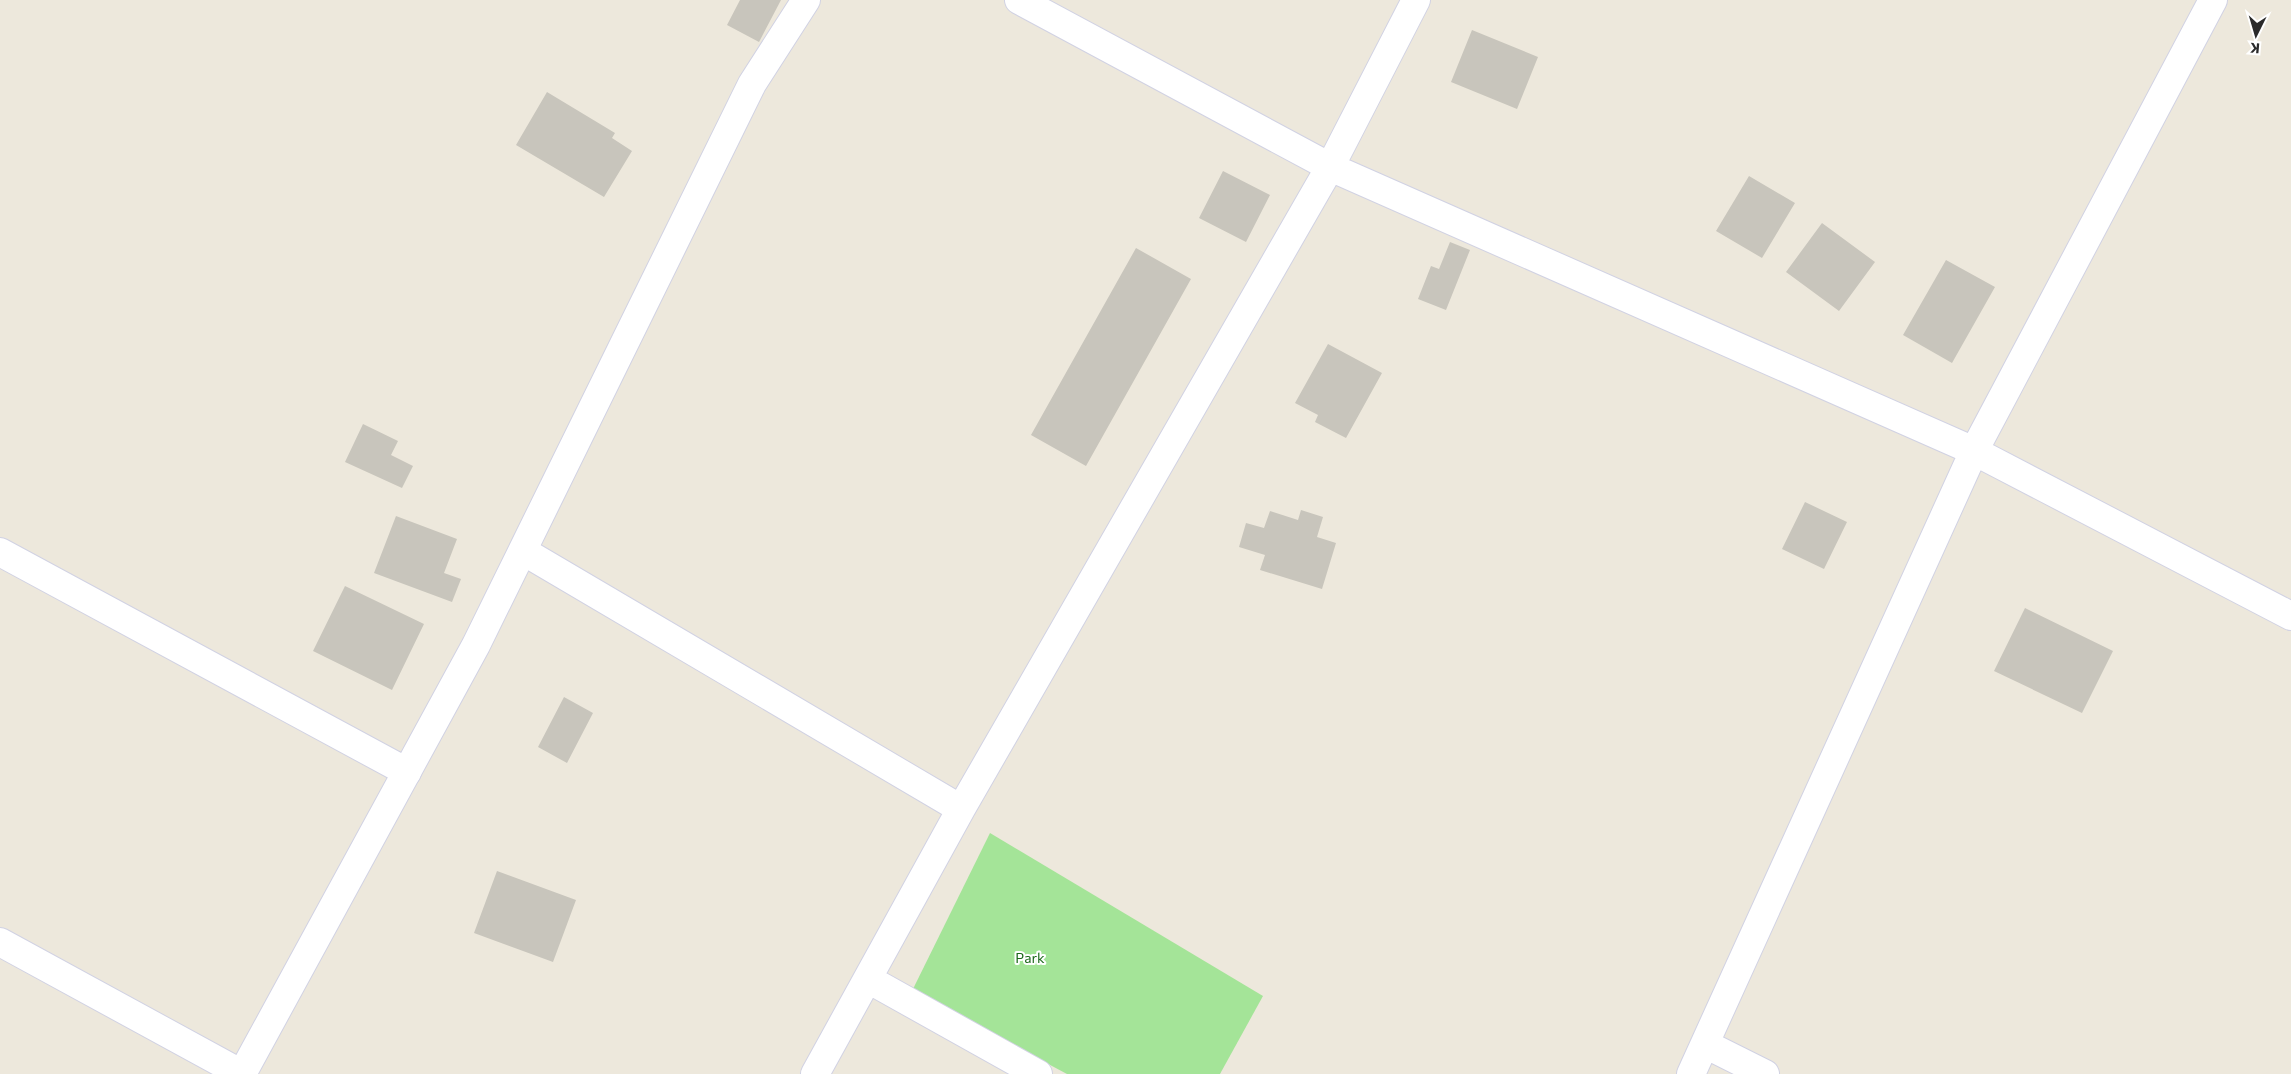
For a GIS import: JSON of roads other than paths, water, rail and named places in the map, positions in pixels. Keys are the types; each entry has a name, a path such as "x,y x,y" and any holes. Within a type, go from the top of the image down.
{"street":[{"path":"0,942 242,1074 476,645 752,84 806,0"},
{"path":"1019,0 1330,167 1974,451 2291,616"},
{"path":"815,1074 961,810 1330,167 1416,0"},
{"path":"1691,1074 1974,451 2213,0"},
{"path":"523,550 961,810"},
{"path":"0,552 407,772"},
{"path":"868,979 1038,1074"},
{"path":"1705,1044 1764,1074"}],"park label":[{"name":"Park","path":"1030,957"}]}
